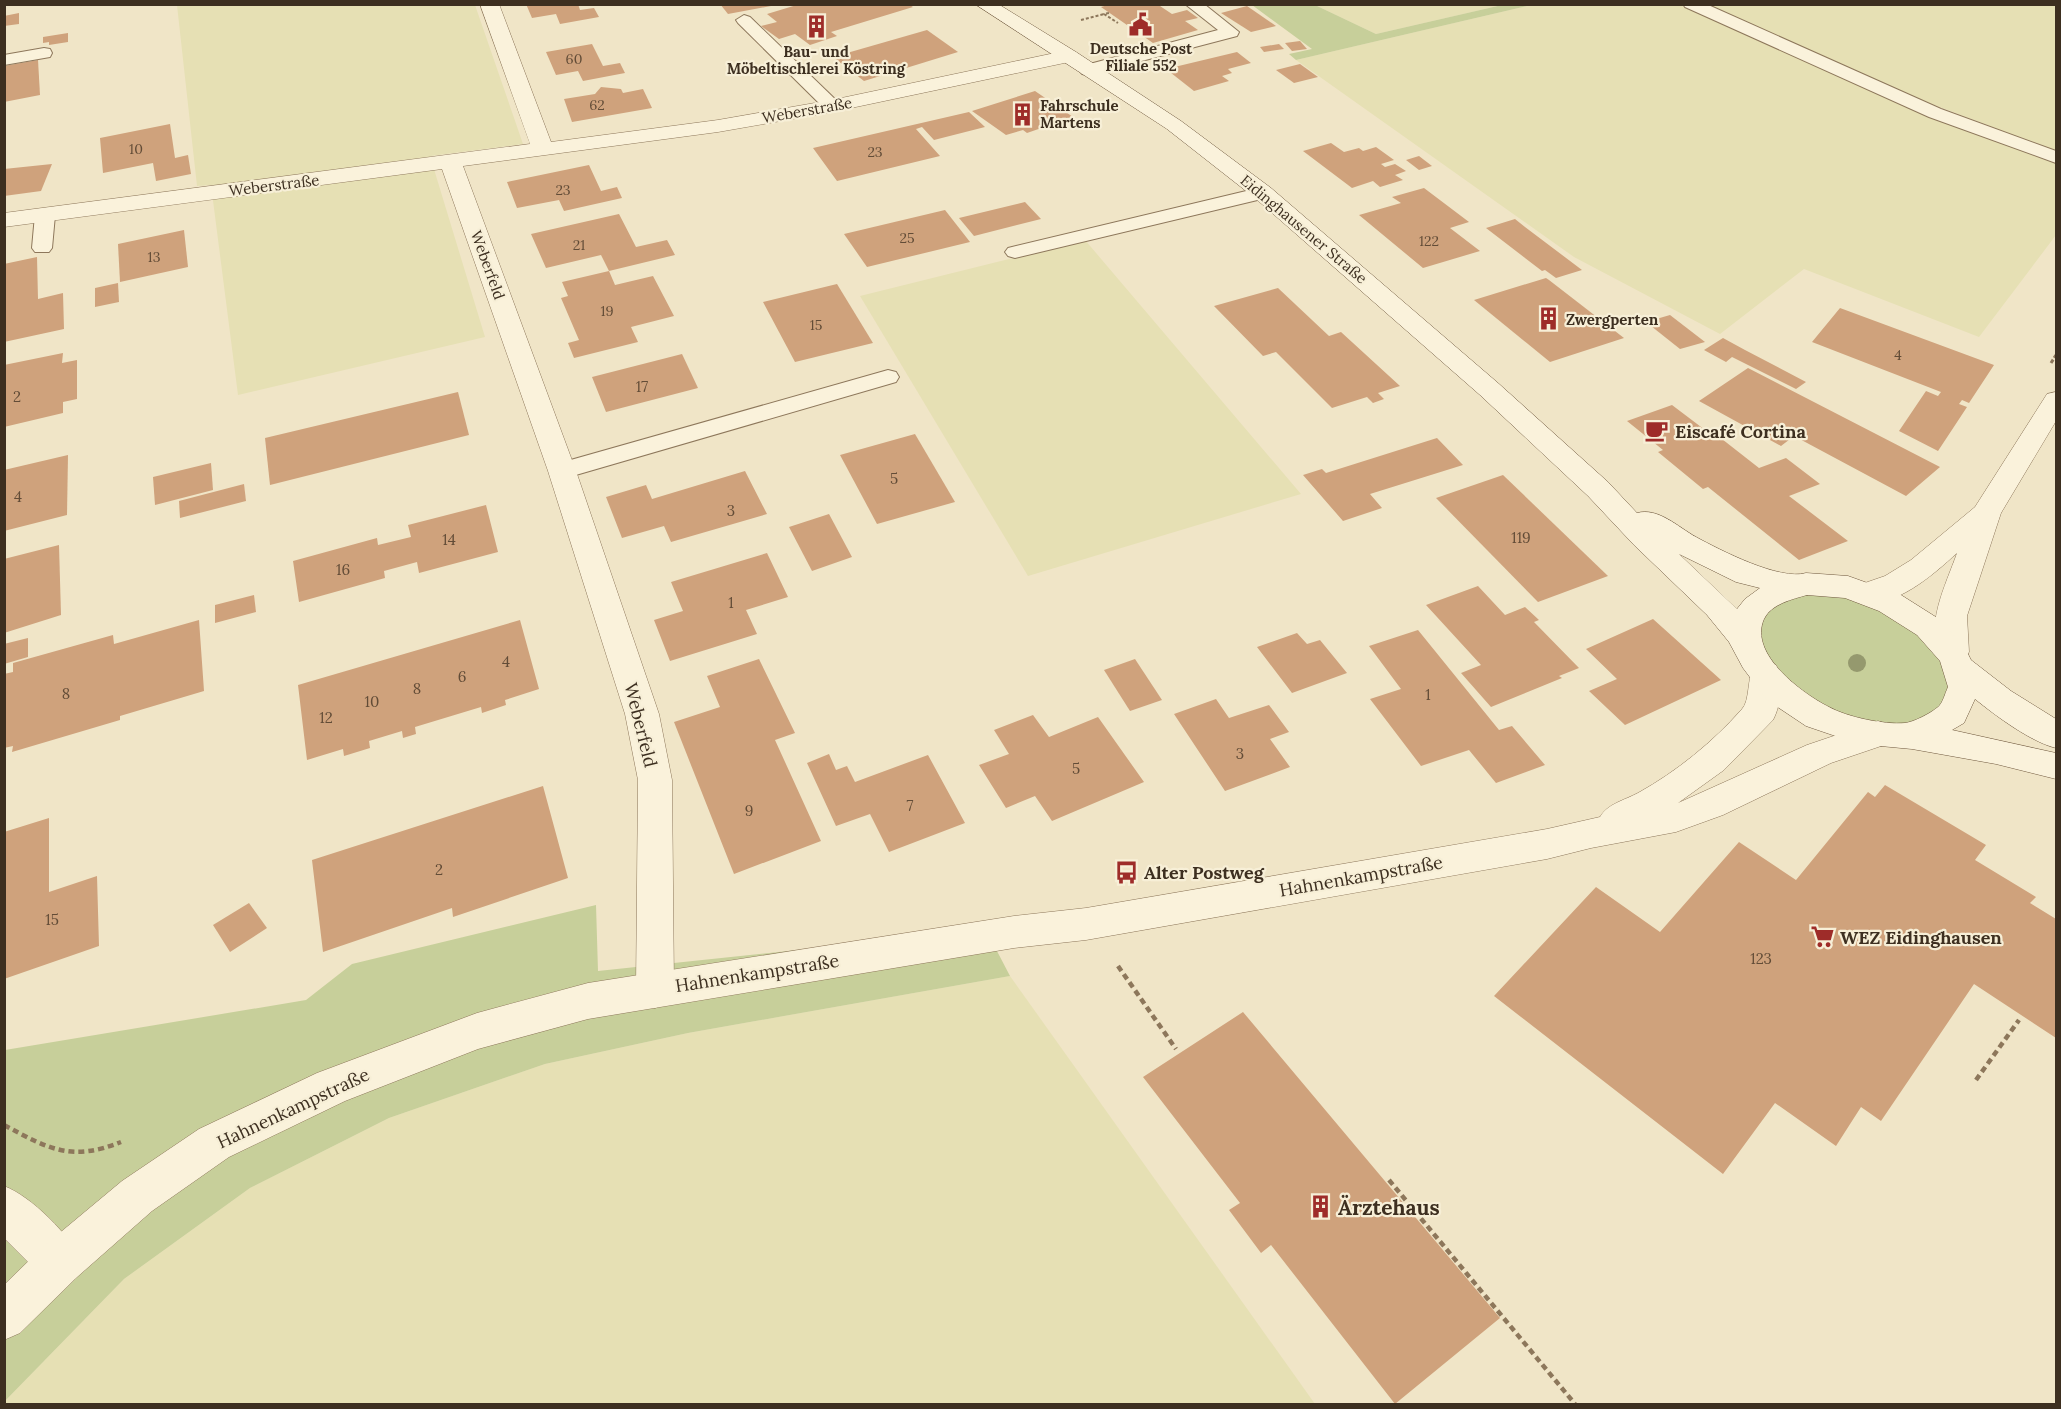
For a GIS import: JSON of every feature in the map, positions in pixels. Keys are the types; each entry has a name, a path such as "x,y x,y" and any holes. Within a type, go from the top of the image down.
{"street":[{"path":"489,4 543,149"},
{"name":"Eidinghausener Straße","path":"984,4 1174,125 1263,193 1489,389 1598,489 1644,538 1718,607 1741,635 1757,662 1779,691 1818,717 1859,731 1996,750 2056,766"},
{"name":"Weberstraße","path":"4,220 718,126 832,106 1068,56"},
{"name":"Weberfeld","path":"451,162 562,471 642,714 655,780 655,990"},
{"path":"1895,735 1933,729 1956,713 1964,700 1966,686 1958,660 1951,616 1986,513 2056,400"},
{"name":"Eidinghausener Straße","path":"1598,489 1685,544 1747,574 1794,585 1835,585 1870,593 1910,612 1935,631 1958,660 1999,700 2056,735"},
{"path":"1870,593 1896,584 1922,567 1986,513"},
{"name":"Eidinghausener Straße","path":"1757,662 1746,630 1748,615 1756,605 1776,591 1794,585"},
{"name":"Hahnenkampstraße","path":"1591,833 1652,802 1712,760 1761,711 1757,662"},
{"name":"Hahnenkampstraße","path":"60,1263 137,1196 214,1143 332,1087 477,1031 588,1001 1014,932 1086,924 1547,844 1591,833 1676,818 1720,801 1819,754 1895,735"},
{"path":"4,1207 60,1263 4,1317"}],"lane":[{"path":"1088,70 1231,32 1193,4"},
{"path":"1691,4 1935,113 2056,157"},
{"path":"744,20 832,106"},
{"path":"4,60 44,53"},
{"path":"1015,252 1263,193"},
{"path":"42,248 45,215"},
{"path":"562,471 888,377"}],"path":[{"path":"1109,13 1104,14 1118,24"},
{"path":"1112,957 1176,1050"},
{"path":"1976,1080 2019,1020"},
{"path":"4,1125 36,1142 70,1151 92,1153 128,1139"},
{"path":"1389,1180 1575,1404"}],"shaded area":[{"path":"177,5 475,5 523,144 430,156 485,337 238,395 211,185 197,186"},
{"path":"1315,5 1502,5 1376,34"},
{"path":"1531,5 1680,5 1943,120 2056,161 2056,235 1979,337 1804,269 1720,334 1574,257 1296,60"},
{"path":"1704,5 2056,5 2056,151 1895,90"},
{"path":"1085,240 1301,494 1028,576 860,296"},
{"path":"1010,976 1315,1404 5,1404 5,1401 124,1279 250,1188 389,1118 545,1064 688,1033"}],"green space":[{"path":"1252,5 1315,5 1376,34 1502,5 1531,5 1296,60 1289,54 1312,49"},
{"path":"1798,592 1844,594 1889,609 1944,656 1950,700 1908,729 1845,724 1754,652 1757,615"},
{"path":"596,905 598,971 986,930 1010,976 688,1033 545,1064 389,1118 250,1188 124,1279 5,1401 5,1050 306,1000 352,964"}],"building":[{"path":"526,4 578,4 580,10 594,8 599,17 560,24 556,14 532,18"},
{"path":"720,4 771,4 771,6 728,14"},
{"name":"Bau- und Möbeltischlerei Köstring","path":"800,4 908,4 913,7 831,32 837,36 810,45 795,34 779,39 761,26 777,22 767,14"},
{"path":"1111,4 1157,4 1172,14 1187,10 1198,18 1185,21 1198,30 1153,43 1101,7"},
{"path":"1247,6 1276,26 1251,32 1221,13"},
{"path":"19,13 19,24 4,26 4,16"},
{"path":"927,30 958,52 864,81 833,57"},
{"path":"68,33 68,42 49,45 49,42 43,43 43,37"},
{"path":"1300,41 1307,49 1292,51 1285,43"},
{"path":"592,44 603,66 620,63 625,73 583,81 578,71 556,75 546,52"},
{"path":"1279,44 1284,49 1264,52 1260,47"},
{"path":"1237,52 1251,63 1228,69 1232,73 1222,76 1229,81 1194,91 1166,69"},
{"path":"38,60 40,95 4,102 4,66"},
{"path":"1300,64 1318,77 1294,83 1276,70"},
{"path":"601,87 621,89 623,93 643,89 652,108 572,122 564,99 595,94"},
{"name":"Fahrschule Martens","path":"1035,91 1073,117 1027,133 1023,130 1006,135 972,111"},
{"path":"969,112 985,127 934,140 922,127 916,129 940,156 837,181 813,148"},
{"path":"170,124 175,158 188,155 191,174 156,181 153,163 103,173 100,138"},
{"path":"1331,143 1344,152 1359,148 1363,151 1376,147 1394,160 1381,164 1385,167 1395,164 1406,171 1395,175 1403,180 1380,187 1373,181 1352,188 1303,151"},
{"path":"1419,156 1432,166 1419,170 1406,160"},
{"path":"52,164 41,191 4,196 4,169"},
{"path":"589,165 601,191 617,187 622,198 564,211 559,200 517,208 507,182"},
{"path":"1424,188 1469,222 1450,228 1480,251 1423,268 1359,215 1401,203 1392,197"},
{"path":"1025,202 1041,219 974,236 959,218"},
{"path":"945,210 970,242 867,267 844,234"},
{"path":"619,214 636,247 667,240 675,255 609,271 601,255 546,268 531,234"},
{"path":"1515,219 1582,270 1556,278 1545,270 1542,271 1486,228"},
{"path":"184,230 188,267 120,282 118,244"},
{"path":"37,257 38,299 63,293 64,329 4,342 4,264"},
{"path":"609,271 615,285 653,276 674,316 631,327 638,342 574,358 568,343 579,340 561,298 568,296 562,282"},
{"name":"Zwergperten","path":"1546,278 1624,338 1550,362 1474,300"},
{"path":"118,283 119,302 95,307 95,288"},
{"path":"837,284 873,343 795,362 763,302"},
{"path":"1278,288 1329,336 1341,332 1400,386 1378,393 1384,399 1373,403 1367,397 1332,408 1276,352 1263,356 1214,306"},
{"path":"1840,308 1994,365 1969,403 1962,400 1959,404 1967,407 1938,451 1899,431 1926,391 1938,396 1941,392 1812,342"},
{"path":"1670,315 1705,342 1680,349 1646,322"},
{"path":"1723,338 1806,382 1796,389 1732,357 1726,362 1704,350"},
{"path":"63,353 62,363 77,360 77,399 63,402 63,413 4,427 4,365"},
{"path":"682,354 698,388 606,412 592,377"},
{"path":"1748,368 1940,467 1906,496 1794,436 1781,446 1699,401"},
{"path":"458,392 469,435 270,485 265,438"},
{"path":"1672,405 1709,433 1713,432 1759,468 1786,458 1820,484 1789,496 1848,541 1799,560 1708,487 1703,489 1658,452 1663,450 1627,421"},
{"path":"915,434 955,502 877,524 840,455"},
{"path":"1437,438 1463,465 1370,494 1382,508 1343,521 1303,475 1322,469 1326,473"},
{"path":"68,455 67,515 4,531 4,470"},
{"path":"211,463 213,490 155,505 153,477"},
{"path":"745,471 767,514 671,542 664,526 622,538 606,497 646,485 652,499"},
{"path":"1503,475 1608,576 1538,602 1436,498"},
{"path":"244,484 246,501 180,518 179,501"},
{"path":"486,505 498,552 419,573 417,562 384,571 385,578 299,602 293,561 377,538 378,545 411,537 408,525"},
{"path":"829,514 852,557 812,571 789,527"},
{"path":"59,545 61,615 4,633 4,559"},
{"path":"767,553 788,597 746,610 757,634 670,661 654,620 683,611 671,582"},
{"path":"1478,586 1505,615 1525,607 1539,620 1534,622 1579,668 1559,676 1562,678 1491,707 1461,673 1481,665 1426,605"},
{"path":"254,595 256,612 215,623 215,605"},
{"path":"1653,619 1721,680 1625,725 1589,691 1617,679 1586,649"},
{"path":"199,620 204,691 120,716 120,720 12,752 13,746 4,748 4,674 13,672 13,663 113,635 114,644"},
{"path":"520,620 539,689 505,700 506,705 482,713 481,707 415,727 416,734 403,738 402,731 369,741 370,748 344,756 343,749 307,760 298,685"},
{"path":"1418,630 1499,730 1512,726 1545,765 1496,783 1469,750 1421,766 1370,699 1401,689 1369,646"},
{"path":"1297,633 1307,644 1320,640 1347,673 1292,693 1257,647"},
{"path":"28,638 28,657 4,664 4,644"},
{"path":"759,659 795,733 775,740 821,841 734,874 674,722 720,707 707,676"},
{"path":"1135,659 1162,700 1130,711 1104,670"},
{"path":"1216,699 1229,718 1269,705 1289,732 1270,739 1290,767 1225,791 1174,714"},
{"path":"1033,715 1049,737 1098,717 1144,782 1052,821 1035,796 1006,808 979,765 1009,754 994,730"},
{"path":"829,754 836,770 847,766 855,782 928,755 965,823 889,852 870,814 836,826 807,763"},
{"path":"1885,785 1986,845 1975,860 2036,897 2030,903 2056,919 2056,1038 1974,984 1881,1121 1861,1107 1836,1146 1775,1103 1723,1174 1494,996 1596,887 1660,932 1739,842 1796,880 1868,792 1875,797"},
{"path":"543,786 568,878 453,917 452,908 323,952 312,860"},
{"path":"49,818 49,892 97,876 99,946 4,979 4,832"},
{"path":"249,903 267,928 230,952 213,925"},
{"name":"Ärztehaus","path":"1243,1012 1500,1318 1395,1404 1271,1245 1261,1253 1229,1210 1240,1203 1143,1077"}],"place":[{"name":"Deutsche Post Filiale 552","path":"1141,24"},
{"name":"Bau- und Möbeltischlerei Köstring","path":"816,27"},
{"name":"Fahrschule Martens","path":"1022,114"},
{"name":"Zwergperten","path":"1548,319"},
{"name":"Eiscafé Cortina","path":"1657,431"},
{"name":"Alter Postweg","path":"1126,872"},
{"name":"WEZ Eidinghausen","path":"1822,937"},
{"name":"Ärztehaus","path":"1320,1207"}]}
